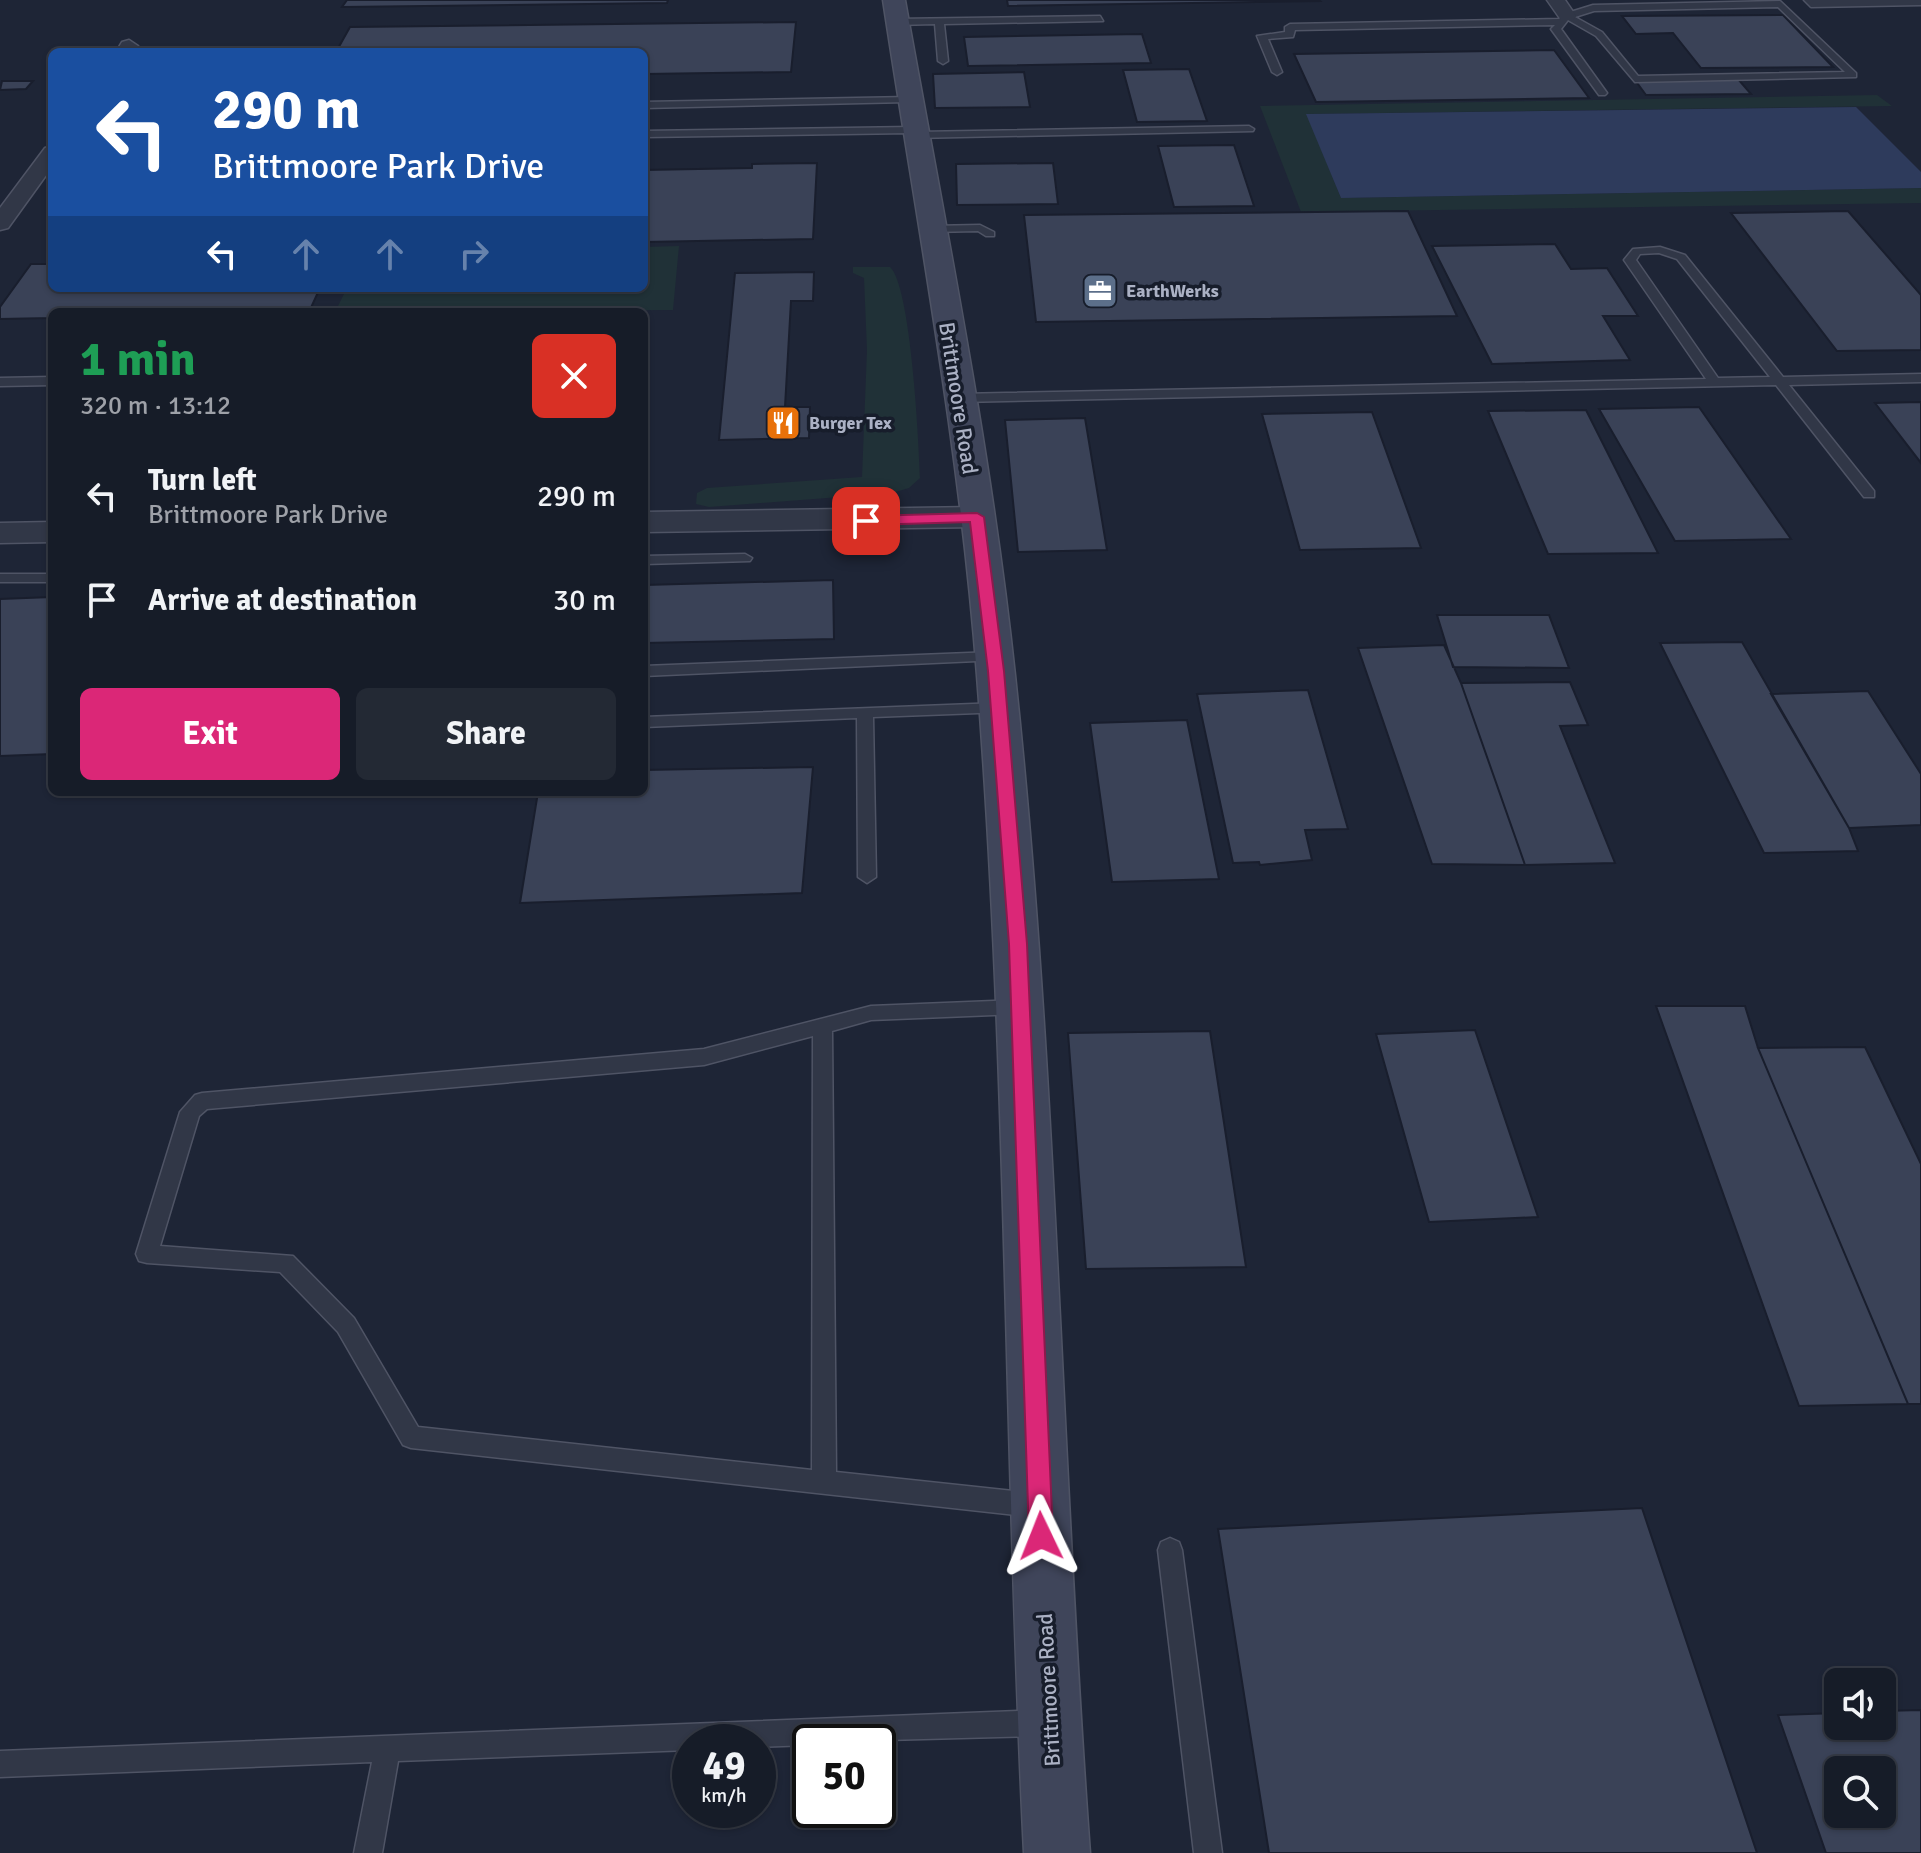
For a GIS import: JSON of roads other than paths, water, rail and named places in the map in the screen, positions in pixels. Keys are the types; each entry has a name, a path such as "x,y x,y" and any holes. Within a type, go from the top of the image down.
{"main road":[{"name":"Brittmoore Road","path":"895,11 977,517 999,708 1018,944 1049,1723 1057,1853"}],"street":[{"path":"1556,0 1565,19"},
{"path":"0,223 48,157"},
{"path":"648,522 977,517"},
{"path":"0,533 48,532"}],"lane":[{"path":"1808,0 1811,4 1921,2"},
{"path":"1277,72 1262,36 1290,35 1290,27 1565,19 1593,8 1780,4 1853,75 1635,79 1599,34 1565,19"},
{"path":"895,11 939,21 1100,19"},
{"path":"1565,19 1556,29 1602,93"},
{"path":"939,21 943,61"},
{"path":"648,105 908,99"},
{"path":"648,134 1249,129"},
{"path":"930,229 980,228 990,234"},
{"path":"1715,383 1630,260 1637,251 1660,250 1681,257 1869,494"},
{"path":"959,398 1921,378"},
{"path":"0,382 48,381"},
{"path":"648,560 745,558"},
{"path":"0,578 48,578"},
{"path":"648,671 994,657"},
{"path":"648,722 999,708"},
{"path":"865,712 867,877"},
{"path":"1020,1007 871,1013 704,1057 202,1101 190,1112 147,1254 285,1263 346,1325 411,1437 1040,1505"},
{"path":"822,1026 824,1482"},
{"path":"1170,1550 1208,1853"},
{"path":"0,1764 1049,1723"},
{"path":"368,1853 387,1750"}],"water":[{"path":"1856,107 1921,172 1921,188 1341,198 1306,114"}],"place":[{"name":"EarthWerks","path":"1100,291"},
{"name":"Burger Tex","path":"783,423"}]}
